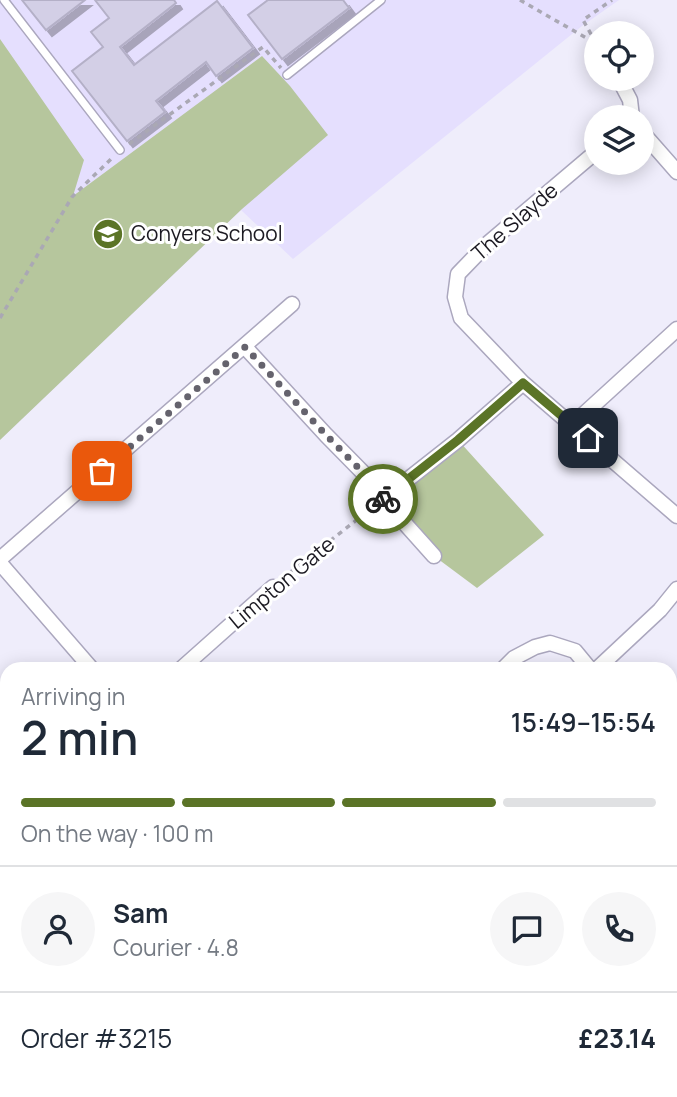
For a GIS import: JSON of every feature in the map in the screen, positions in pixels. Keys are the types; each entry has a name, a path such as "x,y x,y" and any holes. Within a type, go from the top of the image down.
{"street":[{"path":"654,146 677,172"},
{"name":"The Slayde","path":"584,162 485,245 458,274 456,297 461,318 523,383 677,516"},
{"path":"86,662 0,561 292,304"},
{"path":"573,424 677,329"},
{"path":"245,347 383,493 383,499 434,556"},
{"path":"383,499 458,440 523,383"},
{"name":"Limpton Gate","path":"190,662 273,587"},
{"path":"604,662 660,610 677,589"},
{"path":"510,662 535,647 550,643 575,651 584,662"}],"lane":[{"path":"4,0 120,150"},
{"path":"287,75 381,0"}],"path":[{"path":"520,0 584,37"},
{"path":"584,22 612,0"},
{"path":"0,318 72,197 120,150 263,47 287,75"},
{"name":"Limpton Gate","path":"273,587 383,499"}],"shaded area":[{"name":"Conyers School","path":"0,0 619,0 589,21 584,21 584,25 293,259 241,210 0,440"}],"green space":[{"path":"0,39 84,160 73,196 262,56 290,86 328,135 242,209 0,440"},
{"path":"458,440 544,535 477,588 434,556 383,499"}],"building":[{"path":"22,0 85,0 46,30"},
{"path":"95,0 174,0 176,3 120,47 134,65 217,1 253,48 216,76 206,62 156,101 165,112 127,141 72,71 103,47 91,32 109,18"},
{"path":"268,0 343,0 349,8 282,59 248,15"}],"way so far":[{"path":"102,471 245,347 383,493 383,499"}],"place":[{"name":"Conyers School","path":"108,234"}],"route":[{"path":"383,499 458,440 523,383 588,438"}]}
